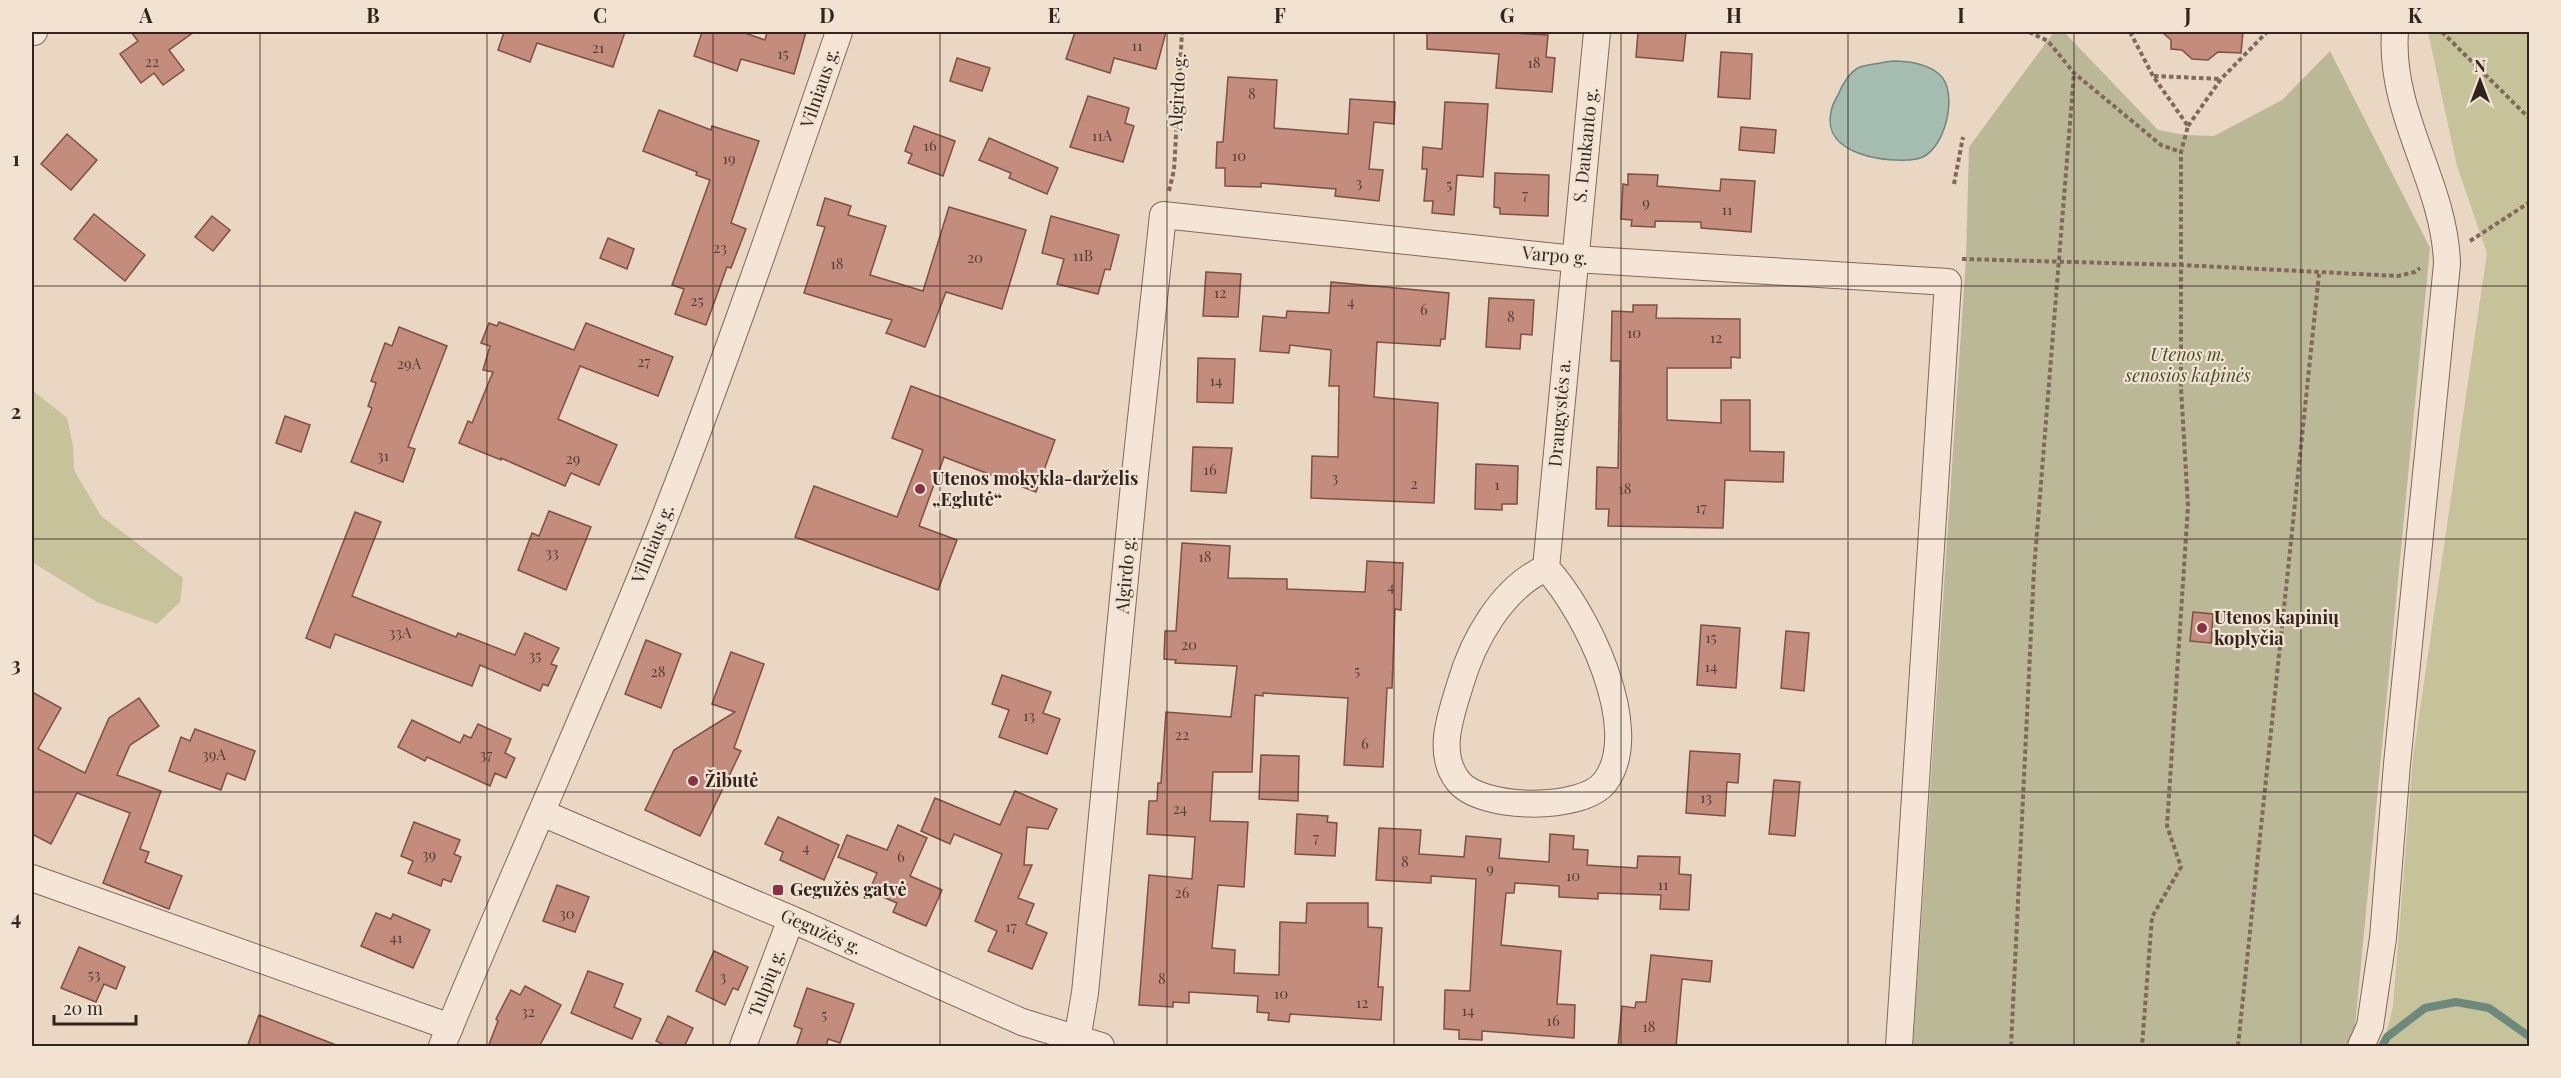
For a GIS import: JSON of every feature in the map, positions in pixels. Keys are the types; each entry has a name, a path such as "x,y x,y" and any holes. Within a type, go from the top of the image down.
{"street":[{"name":"Vilniaus g.","path":"446,1037 656,538 744,310 839,32"},
{"name":"S. Daukanto g.","path":"1575,259 1597,32"},
{"path":"2361,1047 2370,1026 2383,938 2397,764 2447,264 2441,215 2417,154 2400,98 2394,46 2395,32"},
{"name":"Varpo g.","path":"1163,215 1575,259 1953,271"},
{"name":"Algirdo g.","path":"1085,1045 1092,922 1135,474 1163,215"},
{"name":"Draugystės a.","path":"1546,568 1575,259"},
{"path":"1899,1047 1953,271"},
{"path":"1546,568 1561,583 1603,667 1614,703 1620,737 1617,763 1604,784 1582,798 1551,804 1512,802 1477,796 1458,781 1448,758 1447,729 1463,676 1472,653 1510,593 1527,577 1546,568"},
{"name":"Gegužės g.","path":"542,813 792,919 1022,1022 1085,1045"},
{"path":"32,878 446,1037"},
{"name":"Tulpių g.","path":"743,1047 792,919"}],"path":[{"name":"Algirdo g.","path":"1163,215 1174,170 1182,32"},
{"path":"2029,32 2048,41 2074,73 2161,145 2181,152"},
{"path":"2130,32 2153,76 2188,126"},
{"path":"2142,1047 2152,917 2181,867 2167,826 2188,506 2181,388 2181,152 2188,126 2221,79 2267,32"},
{"path":"2442,32 2529,119"},
{"path":"2011,1047 2034,570 2074,73"},
{"path":"2153,76 2221,79"},
{"path":"1954,184 1963,137"},
{"path":"1953,271 2057,263 2181,265 2319,274 2398,276 2415,272 2421,266 2424,253 2430,248 2473,241 2529,202"},
{"path":"2238,1047 2319,274"}],"shaded area":[{"path":"2428,32 2529,32 2529,1046 2383,1046 2393,1007 2413,757 2487,253 2457,166"},
{"path":"1892,61 1917,63 1928,67 1939,74 1945,82 1949,107 1942,134 1927,155 1917,159 1890,160 1859,154 1836,138 1831,127 1833,105 1850,75 1860,67"},
{"path":"32,390 67,418 73,445 74,470 101,516 183,578 180,602 157,624 97,602 32,562"}],"green space":[{"name":"Utenos m. senosios kapinės","path":"2054,32 2064,32 2158,130 2185,135 2214,136 2282,100 2330,51 2430,248 2354,1037 2349,1046 1913,1046 1966,258 1969,147"}],"building":[{"path":"131,32 194,32 169,50 184,70 163,85 154,73 141,83 120,54 138,41"},
{"path":"504,32 625,32 613,67 537,43 530,62 498,50"},
{"path":"702,32 742,32 765,40 767,32 806,32 794,74 741,59 737,71 694,56"},
{"path":"1075,32 1166,32 1156,69 1114,58 1110,73 1066,59"},
{"path":"1427,32 1548,35 1546,57 1555,58 1552,92 1496,88 1499,54 1427,49"},
{"path":"1638,32 1686,32 1683,61 1636,57"},
{"path":"2162,32 2243,32 2241,53 2218,52 2208,60 2192,59 2182,50 2171,49 2171,40"},
{"path":"1721,52 1752,54 1750,99 1718,97"},
{"path":"957,58 990,68 982,91 950,81"},
{"path":"1228,77 1277,80 1274,128 1348,134 1350,99 1395,102 1394,124 1374,122 1369,169 1383,170 1379,201 1335,196 1336,189 1261,183 1261,187 1225,186 1225,168 1216,168 1217,142 1223,142"},
{"path":"1088,96 1129,108 1125,123 1134,126 1123,162 1070,147"},
{"path":"1445,102 1488,104 1483,177 1457,175 1454,215 1432,213 1433,201 1424,201 1427,169 1422,169 1423,147 1442,149"},
{"path":"659,110 711,130 712,126 759,141 731,223 746,229 731,268 727,267 706,325 675,314 684,289 672,285 710,180 696,175 697,172 643,151"},
{"path":"914,126 955,141 943,176 908,163 912,154 905,151"},
{"path":"1741,127 1776,130 1774,153 1739,150"},
{"path":"67,134 97,160 71,190 41,164"},
{"path":"989,138 1058,168 1047,194 1009,178 1011,173 979,160"},
{"path":"1495,173 1549,175 1548,216 1500,214 1500,208 1494,207"},
{"path":"1628,174 1658,175 1657,186 1720,191 1721,179 1755,181 1751,232 1701,228 1701,222 1655,221 1655,227 1631,226 1632,220 1621,219 1623,184 1628,185"},
{"path":"825,198 851,206 848,215 886,226 870,275 923,291 949,207 1026,230 1002,309 946,292 925,347 886,333 892,320 804,293 825,227 817,225"},
{"path":"94,214 145,255 125,281 74,239"},
{"path":"212,216 230,230 213,251 195,237"},
{"path":"1051,216 1119,235 1110,270 1105,269 1098,294 1057,284 1064,259 1042,253"},
{"path":"608,238 634,249 627,269 600,258"},
{"path":"1206,272 1241,274 1238,317 1203,316"},
{"path":"1331,282 1449,293 1445,339 1441,339 1440,346 1377,342 1374,397 1438,403 1434,503 1311,498 1312,456 1338,457 1339,386 1329,386 1331,350 1290,345 1289,353 1260,351 1263,316 1286,318 1287,311 1329,313"},
{"path":"1489,298 1534,300 1532,335 1521,334 1520,349 1486,347"},
{"path":"1633,305 1657,305 1656,318 1740,319 1740,358 1731,357 1731,368 1667,368 1667,420 1721,423 1721,400 1750,400 1750,451 1784,452 1783,482 1725,480 1723,528 1608,526 1609,509 1596,509 1597,467 1618,468 1620,361 1611,361 1612,311 1633,312"},
{"path":"499,322 574,350 586,323 673,357 658,396 580,366 558,419 617,445 599,485 571,473 565,486 501,458 501,460 459,443 468,421 472,423 493,372 483,370 490,346 481,343 489,323 497,326"},
{"path":"399,327 447,346 408,447 415,449 403,482 351,462 372,408 368,406 376,383 371,381 385,343 392,346"},
{"path":"1198,358 1235,359 1233,403 1197,402"},
{"name":"Utenos mokykla-darželis „Eglutė“","path":"911,386 1055,440 1036,492 944,457 919,526 957,540 938,590 795,537 814,486 897,517 923,450 892,438"},
{"path":"285,416 310,425 301,452 276,443"},
{"path":"1193,447 1232,448 1226,493 1191,491"},
{"path":"1476,464 1518,466 1517,504 1502,504 1502,510 1475,509"},
{"path":"549,511 591,527 566,590 518,570 532,533 539,536"},
{"path":"355,512 381,522 352,596 456,637 458,633 515,655 525,633 559,648 551,664 557,666 548,686 543,684 540,691 480,665 472,686 335,634 330,648 306,638"},
{"path":"1182,543 1230,546 1228,578 1287,579 1287,589 1365,592 1367,561 1403,563 1401,610 1395,609 1392,688 1387,688 1383,767 1344,765 1348,698 1263,693 1263,696 1255,695 1252,772 1213,772 1210,821 1248,822 1244,887 1218,885 1212,948 1235,950 1234,973 1279,975 1280,922 1306,923 1307,903 1368,903 1368,927 1382,928 1378,987 1383,987 1381,1020 1290,1014 1289,1022 1268,1020 1269,1013 1257,1012 1258,996 1189,992 1189,1003 1173,1002 1173,1007 1139,1005 1149,875 1192,879 1195,837 1147,834 1149,801 1157,801 1158,783 1161,783 1166,712 1231,717 1237,666 1175,663 1176,660 1164,659 1165,631 1176,631"},
{"name":"Utenos kapinių koplyčia","path":"2193,612 2213,614 2211,643 2190,641"},
{"path":"1701,625 1740,628 1736,688 1697,685"},
{"path":"1786,631 1809,633 1804,691 1781,688"},
{"path":"646,640 681,654 661,708 625,694"},
{"name":"Žibutė","path":"731,652 764,664 734,748 741,751 700,836 645,810 674,750 735,712 712,704"},
{"path":"1002,675 1051,692 1043,713 1060,719 1047,754 999,737 1009,710 992,704"},
{"path":"32,692 61,708 38,749 85,773 109,718 139,698 159,726 130,745 117,775 161,791 140,849 149,852 145,862 182,876 169,909 103,883 130,813 77,793 51,844 32,834"},
{"path":"412,720 460,743 464,735 471,738 478,724 511,739 505,753 515,758 506,778 495,773 490,786 427,757 425,761 398,747"},
{"path":"195,729 255,751 245,780 227,773 221,790 169,771 181,737 190,741"},
{"path":"1690,751 1740,754 1738,783 1727,782 1725,816 1686,813"},
{"path":"1261,755 1299,756 1298,801 1259,799"},
{"path":"1774,780 1800,782 1795,836 1769,834"},
{"path":"1015,791 1057,809 1048,829 1027,827 1024,865 1032,865 1018,898 1034,904 1026,924 1047,933 1032,969 988,951 997,931 975,921 1002,854 954,834 950,844 921,831 935,798 1000,825"},
{"path":"1297,814 1328,816 1327,822 1337,823 1335,856 1295,854"},
{"path":"778,817 839,845 824,880 780,860 783,852 765,844"},
{"path":"414,822 460,840 454,854 461,857 451,882 443,879 441,886 408,873 413,861 401,856"},
{"path":"898,825 927,838 910,876 942,890 926,926 893,912 897,903 869,891 877,873 838,857 847,835 887,850"},
{"path":"1379,828 1421,830 1419,854 1464,857 1466,836 1501,839 1499,858 1549,862 1550,834 1574,836 1573,849 1588,850 1587,865 1637,868 1638,856 1680,857 1679,874 1691,875 1689,910 1660,909 1661,895 1598,893 1598,899 1559,897 1559,886 1515,883 1514,893 1506,893 1501,945 1561,951 1557,1004 1575,1005 1574,1038 1482,1031 1482,1040 1459,1039 1459,1030 1444,1029 1445,990 1470,991 1476,879 1431,876 1431,883 1376,880"},
{"path":"557,885 589,897 575,932 543,921"},
{"path":"376,913 391,919 393,914 430,930 413,968 361,946"},
{"path":"79,947 125,967 116,989 104,984 96,1002 61,988"},
{"path":"714,951 748,967 738,990 733,988 725,1005 696,991"},
{"path":"1651,955 1712,961 1710,982 1682,979 1676,1047 1618,1047 1622,1006 1635,1008 1636,1002 1646,1002"},
{"path":"588,971 623,984 614,1007 641,1019 632,1039 571,1013"},
{"path":"525,986 561,1005 539,1047 488,1047 498,1021 496,1019 511,990 520,995"},
{"path":"807,988 854,1004 840,1043 828,1039 826,1047 796,1047 802,1029 794,1026"},
{"path":"259,1015 336,1045 335,1047 247,1047"},
{"path":"668,1016 693,1028 684,1047 668,1047 656,1041"}],"waterway":[{"path":"2382,1046 2387,1037 2425,1008 2456,1002 2489,1008 2530,1037"}],"place":[{"name":"Utenos mokykla-darželis „Eglutė“","path":"920,489"},
{"name":"Utenos kapinių koplyčia","path":"2202,628"},
{"name":"Žibutė","path":"693,781"},
{"name":"Gegužės gatvė","path":"778,890"}]}
